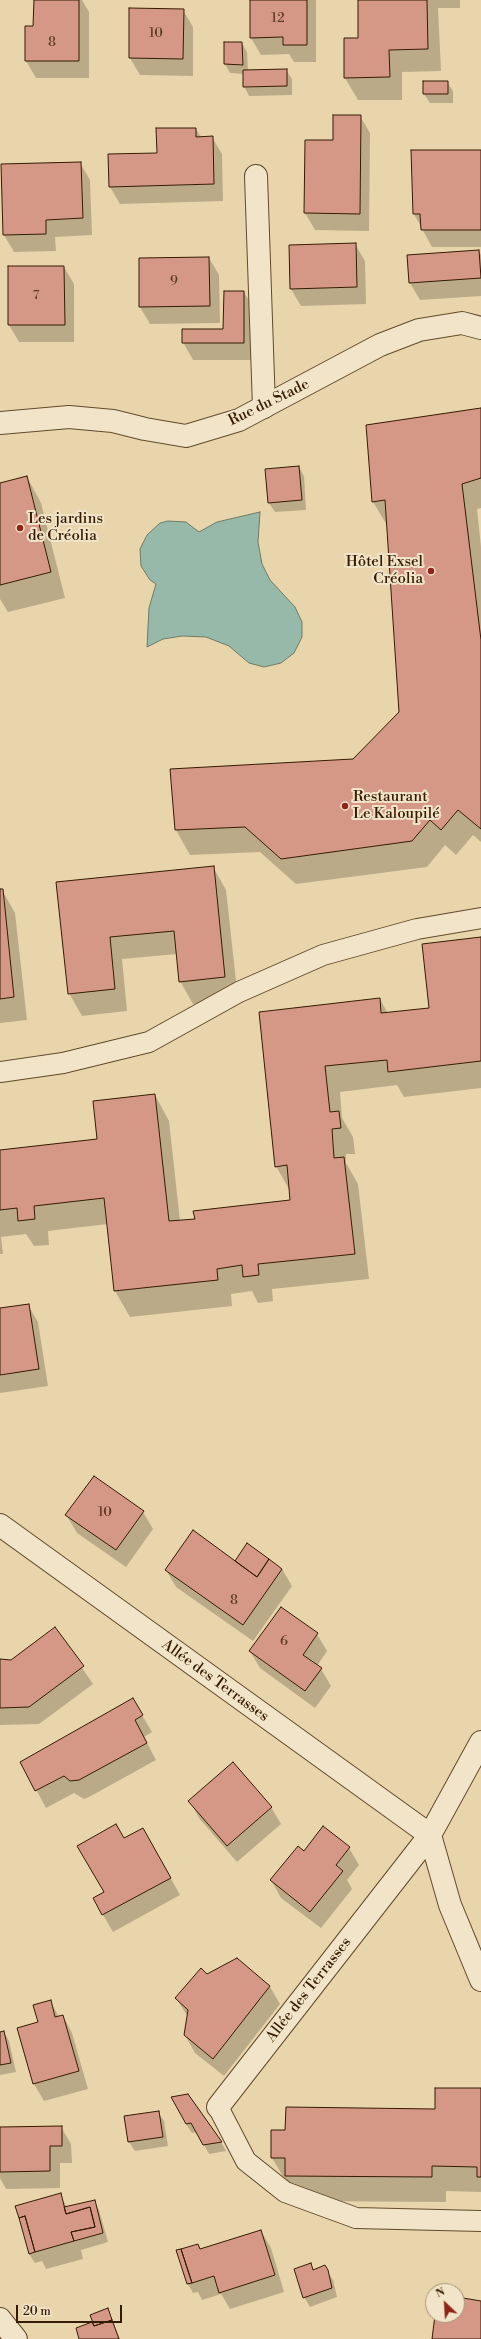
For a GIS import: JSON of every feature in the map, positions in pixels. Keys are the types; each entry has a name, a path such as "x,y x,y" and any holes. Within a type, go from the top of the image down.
{"street":[{"path":"256,176 264,407"},
{"name":"Rue du Stade","path":"0,423 69,417 113,421 145,429 186,436 239,420 380,345 413,332 462,323 481,328"},
{"name":"Allée des Terrasses","path":"0,1525 430,1835"},
{"name":"Allée des Terrasses","path":"218,2107 430,1835 481,1742"},
{"path":"430,1835 450,1905 481,1980"},
{"path":"0,2319 16,2339"}],"lane":[{"path":"0,1072 63,1063 149,1042 239,992 323,955 417,929 481,918"},
{"path":"218,2107 246,2160 285,2192 356,2218 481,2221"}],"shaded area":[{"path":"260,512 258,542 262,564 270,580 295,607 302,622 302,637 294,653 281,663 264,667 249,663 229,646 206,637 182,636 163,639 147,647 149,608 156,584 150,580 141,566 140,549 147,535 160,523 168,521 186,522 199,532 217,522"}],"building":[{"path":"34,0 79,0 79,61 25,61 25,26 33,26"},
{"path":"250,0 307,0 307,45 283,45 283,37 250,38"},
{"path":"358,0 427,0 428,49 389,50 390,77 344,78 344,38 358,38"},
{"path":"129,8 184,9 183,59 129,58"},
{"path":"224,42 242,42 243,65 224,64"},
{"path":"287,69 287,86 243,87 243,70"},
{"path":"423,81 448,81 448,94 423,94"},
{"path":"333,115 361,115 360,214 304,213 305,140 333,140"},
{"path":"156,128 196,128 196,137 213,136 214,184 109,187 108,154 157,153"},
{"path":"411,150 481,150 481,230 421,230 420,214 413,214"},
{"path":"81,162 83,218 46,220 46,234 3,235 1,164"},
{"path":"356,243 357,287 290,289 289,245"},
{"path":"479,250 481,278 409,283 407,255"},
{"path":"209,257 210,306 139,307 139,258"},
{"path":"8,266 64,266 65,325 8,325"},
{"path":"224,291 244,291 244,343 182,343 182,329 223,329"},
{"name":"Hôtel Exsel Créolia","path":"481,408 481,478 462,484 481,640 481,829 458,810 441,830 430,820 412,841 281,859 245,827 175,830 170,769 353,759 399,712 385,500 372,502 366,425"},
{"path":"299,466 302,500 268,503 265,469"},
{"name":"Les jardins de Créolia","path":"27,476 51,572 0,585 0,483"},
{"path":"214,866 225,977 179,982 174,931 110,937 115,989 68,994 56,882"},
{"path":"0,889 3,889 14,997 0,999"},
{"path":"481,937 481,1061 388,1072 387,1060 325,1066 330,1112 339,1111 341,1128 332,1129 334,1158 344,1157 355,1254 258,1264 259,1275 243,1277 242,1265 217,1269 218,1280 114,1291 104,1198 34,1206 35,1219 18,1221 17,1208 0,1210 0,1150 97,1139 93,1101 155,1094 169,1221 195,1219 193,1211 290,1200 287,1165 275,1167 259,1012 380,998 381,1013 429,1008 422,944"},
{"path":"29,1304 39,1369 0,1375 0,1308"},
{"path":"94,1476 144,1511 116,1550 65,1515"},
{"path":"193,1530 257,1577 269,1559 282,1569 243,1625 165,1570"},
{"path":"247,1543 269,1559 257,1577 235,1561"},
{"path":"281,1607 318,1633 303,1655 322,1668 305,1691 249,1651"},
{"path":"55,1627 84,1666 29,1707 0,1708 0,1659 11,1660"},
{"path":"133,1698 143,1715 135,1720 147,1743 79,1780 70,1781 64,1776 35,1791 20,1762"},
{"path":"233,1762 272,1807 227,1846 188,1801"},
{"path":"116,1824 124,1838 143,1828 171,1878 102,1915 93,1898 104,1892 77,1846"},
{"path":"323,1826 350,1847 336,1865 343,1871 310,1912 270,1880 298,1846 304,1851"},
{"path":"237,1958 270,1986 213,2059 184,2035 188,2010 175,1998 201,1968 207,1974"},
{"path":"51,2000 55,2017 63,2015 79,2071 33,2084 17,2028 38,2022 33,2005"},
{"path":"4,2031 11,2063 0,2065 0,2032"},
{"path":"435,2088 481,2088 481,2177 477,2177 477,2167 432,2166 432,2177 285,2176 285,2158 271,2158 271,2130 285,2130 286,2107 435,2109"},
{"path":"188,2094 222,2142 203,2145 191,2123 186,2124 171,2097"},
{"path":"159,2111 163,2137 128,2142 124,2116"},
{"path":"62,2126 62,2146 50,2146 50,2171 0,2172 0,2127"},
{"path":"61,2193 66,2214 90,2207 95,2227 71,2232 74,2241 35,2252 25,2216 19,2218 15,2206"},
{"path":"95,2200 103,2233 74,2241 71,2232 95,2227 90,2207 66,2214 64,2207"},
{"path":"25,2216 35,2252 29,2254 19,2218"},
{"path":"261,2230 275,2275 219,2293 214,2276 192,2283 181,2249 198,2244 200,2249"},
{"path":"181,2249 192,2283 187,2284 176,2250"},
{"path":"311,2263 313,2270 325,2265 328,2270 332,2288 303,2298 294,2269"},
{"path":"465,2298 481,2301 481,2339 432,2339 434,2323 465,2323"},
{"path":"108,2308 112,2320 94,2326 90,2315"},
{"path":"112,2320 119,2339 79,2339 76,2328 92,2322 94,2326"}],"place":[{"name":"Les jardins de Créolia","path":"20,528"},
{"name":"Hôtel Exsel Créolia","path":"431,571"},
{"name":"Restaurant Le Kaloupilé","path":"345,806"}]}
